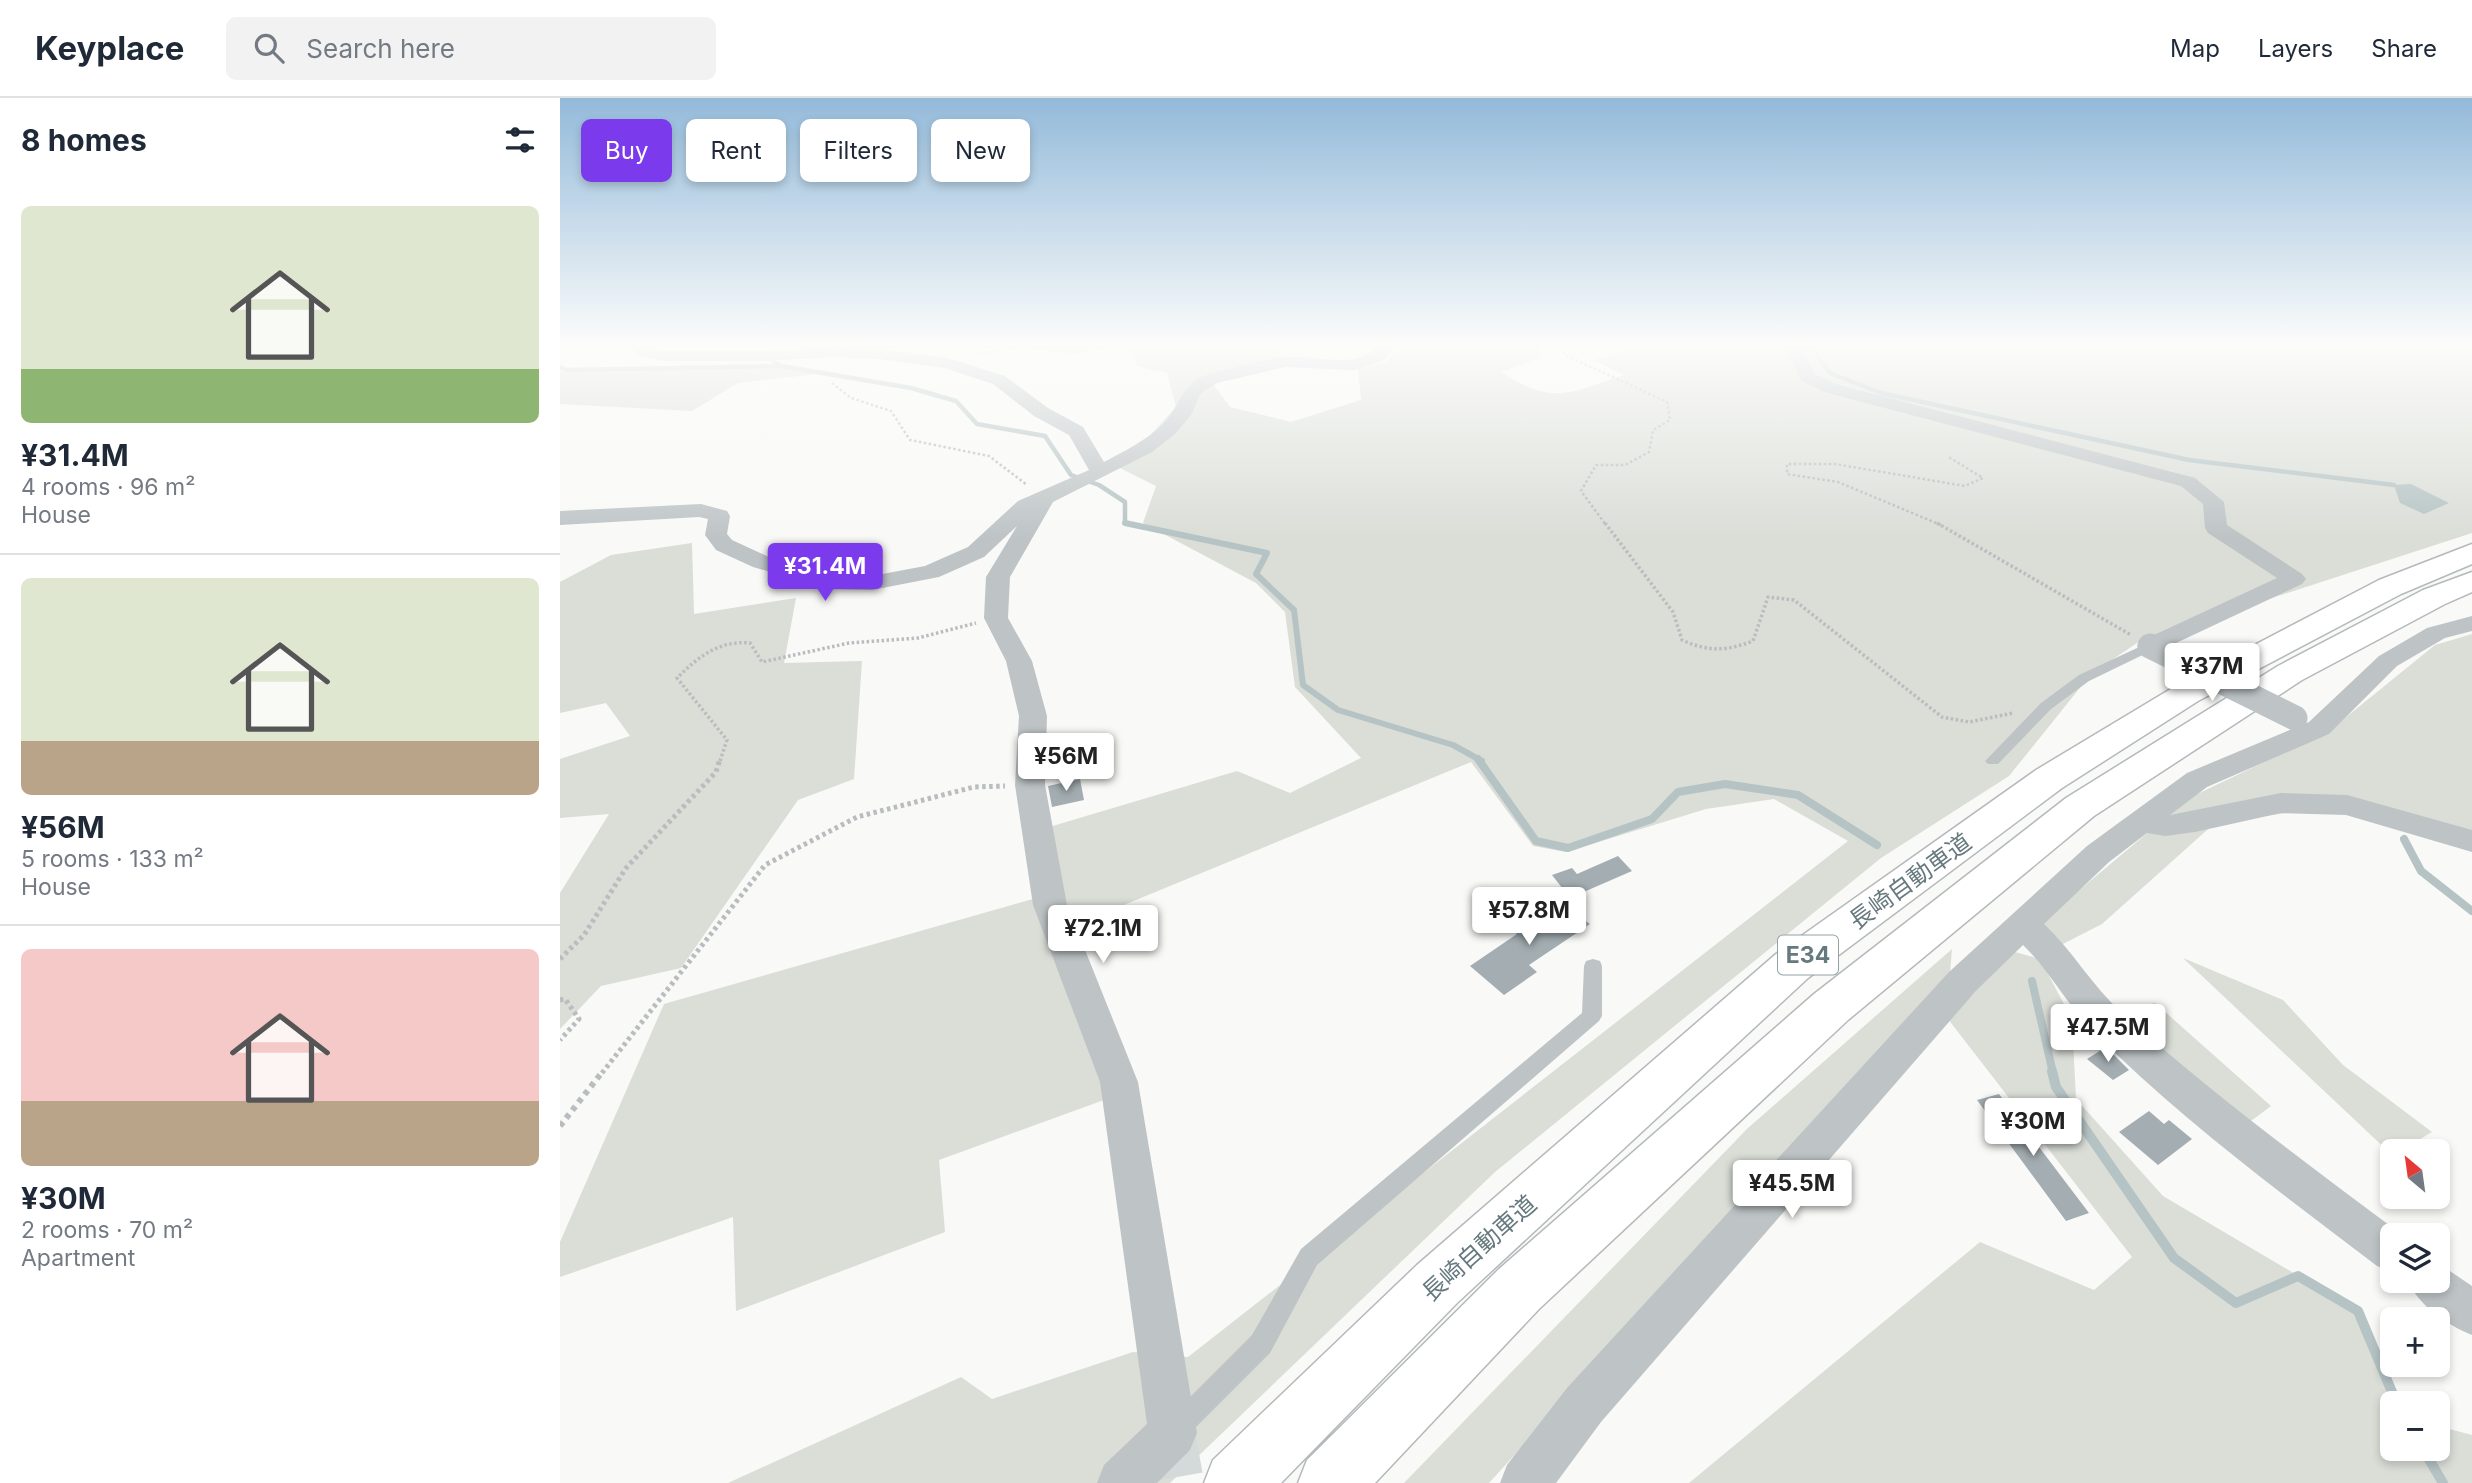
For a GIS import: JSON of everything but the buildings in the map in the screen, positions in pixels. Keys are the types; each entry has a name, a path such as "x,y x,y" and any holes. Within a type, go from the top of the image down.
{"highway":[{"name":"長崎自動車道","path":"1236,1483 1437,1284 1792,966 2049,779 2186,694 2390,587 2472,552"},
{"name":"長崎自動車道","path":"1330,1483 1519,1289 1750,1079 1831,1007 2080,807 2290,673 2434,597 2472,581"}],"street":[{"path":"1038,410 1076,431 1089,476"},
{"path":"560,518 701,510 719,516 716,534 724,545 761,562 830,582 872,583 931,572 976,551 1026,506 1145,448 1168,430 1185,410"},
{"path":"1912,410 2188,482 2213,502 2216,528 2294,579 2150,646"},
{"path":"1044,499 998,577 996,618 1019,661 1033,716 1030,785 1050,905 1119,1082 1172,1433 1122,1483"},
{"path":"1525,1483 1584,1405 1962,982 2098,854 2197,780 2307,723 2388,661 2436,633 2472,623"},
{"path":"2150,646 2307,723"},
{"path":"2140,821 2165,826 2281,803 2347,805 2472,841"},
{"path":"2022,924 2047,947 2105,1020 2234,1133 2380,1243"},
{"path":"2446,1293 2472,1312"}],"lane":[{"path":"1993,761 2046,706 2084,678 2150,646"},
{"path":"1172,1433 1261,1344 1309,1257 1592,1016 1593,966"}],"path":[{"path":"887,410 891,411 910,440 989,456 1044,499"},
{"path":"1668,410 1670,420 1653,430 1649,452 1625,465 1596,465 1581,491 1673,612 1682,640 1703,650 1731,650 1753,641 1768,597 1794,600 1942,717 1969,722 2046,706"},
{"path":"1947,456 1983,478 1965,486 1835,464 1787,464 1787,474 1838,482 1938,523 2150,646"},
{"path":"560,959 584,935 626,868 716,772 727,740 677,678 699,656 735,640 750,643 762,663 849,643 918,638 996,618"},
{"path":"560,1126 765,865 858,817 974,787 1030,785"},
{"path":"560,1000 565,999 579,1019 560,1040"}],"shaded area":[{"path":"1174,410 1241,410 1291,422 1330,410 2472,410 2472,533 2140,641 2091,674 2009,776 1881,858 1495,1172 1170,1483 728,1483 961,1377 992,1399 1133,1352 1188,1357 1848,841 1774,799 1706,809 1566,852 1533,846 1471,762 1068,928 1115,1096 939,1160 945,1232 736,1311 733,1217 560,1277 560,1242 664,1004 1054,893 1046,828 1237,771 1290,793 1361,758 1295,687 1285,612 1256,583 1143,523 1156,486 1120,468"},
{"path":"2411,484 2449,503 2424,514 2400,503 2394,485"},
{"path":"692,543 694,614 796,598 784,663 862,661 854,779 798,800 681,968 601,986 560,1029 560,893 609,814 560,818 560,759 630,736 606,703 560,713 560,582 611,555"},
{"path":"2472,634 2472,838 2352,811 2297,812 2216,822 2102,924 2057,947 2039,924 2189,798 2329,731 2435,645"},
{"path":"1952,949 1950,974 1489,1483 1404,1483 1748,1128"},
{"path":"2015,952 2040,959 2072,1019 2076,1099 2163,1196 2358,1311 2380,1363 2380,1377 2386,1377 2392,1391 2380,1391 2380,1461 2450,1461 2450,1429 2472,1435 2472,1483 1689,1483 1980,1242 2094,1290 2132,1257 1948,1019"},
{"path":"2183,958 2283,1000 2343,1065 2432,1132 2420,1139 2380,1139 2380,1144"},
{"path":"2155,1003 2271,1106 2239,1130 2109,1018"}],"waterway":[{"path":"964,410 977,424 1045,436 1071,475 1099,485 1125,502 1125,523"},
{"path":"1957,410 2189,460 2394,485"},
{"path":"1125,523 1267,553 1256,574 1294,610 1303,685 1338,710 1453,745 1482,761"},
{"path":"1125,523 1132,525"},
{"path":"1478,759 1536,841 1568,848 1652,819 1678,792 1725,784 1798,795 1877,845"},
{"path":"2404,839 2421,871 2472,911"},
{"path":"2032,981 2053,1073"},
{"path":"2052,1071 2056,1087 2174,1258 2236,1303 2298,1276 2358,1311 2392,1391"},
{"path":"2430,1461 2443,1483"}],"tunnel":[{"path":"1173,1433 1182,1483"}]}
